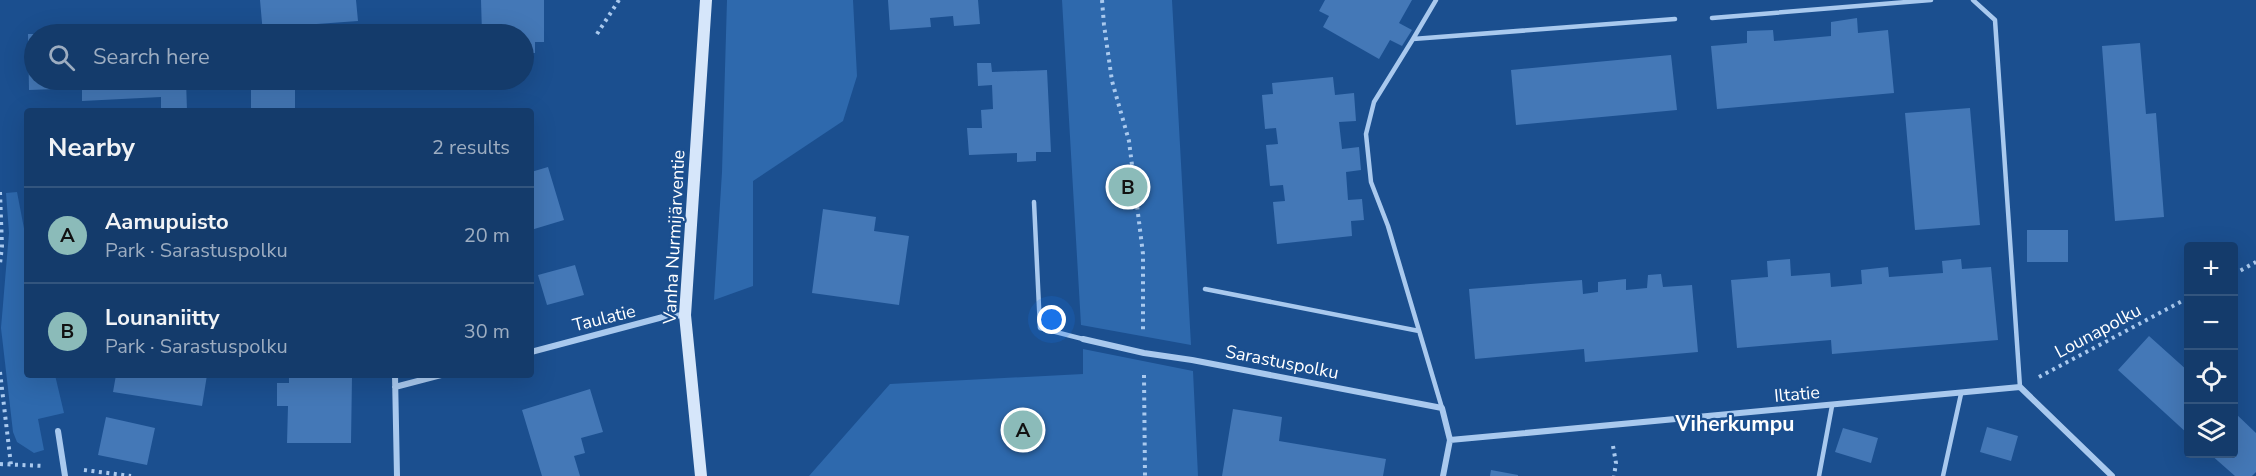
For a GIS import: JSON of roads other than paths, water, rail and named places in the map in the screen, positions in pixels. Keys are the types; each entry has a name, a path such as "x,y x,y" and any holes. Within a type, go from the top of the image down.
{"street":[{"name":"Vanha Nurmijärventie","path":"701,476 685,315 706,0"},
{"name":"Taulatie","path":"534,351 663,317 685,315"},
{"name":"Sarastuspolku","path":"1083,339 1144,353 1192,360 1442,408"},
{"path":"395,378 397,476"},
{"path":"395,387 430,378"},
{"name":"Iltatie","path":"1450,440 2019,387"},
{"path":"2019,387 2112,476"},
{"path":"1442,408 1450,440 1443,476"},
{"path":"58,431 65,476"}],"lane":[{"path":"1436,0 1374,102 1366,134 1371,182 1388,226 1442,408"},
{"path":"1712,18 1931,0"},
{"path":"1973,0 1995,20 2019,387"},
{"path":"1413,39 1675,20"},
{"path":"1034,202 1040,328 1083,339"},
{"path":"1205,289 1419,332"},
{"path":"1943,476 1961,394"},
{"path":"1819,476 1832,406"}],"place":[{"name":"Lounaniitty","path":"1128,187"},
{"name":"Aamupuisto","path":"1023,430"}],"district":[{"name":"Viherkumpu","path":"1735,424"}]}
